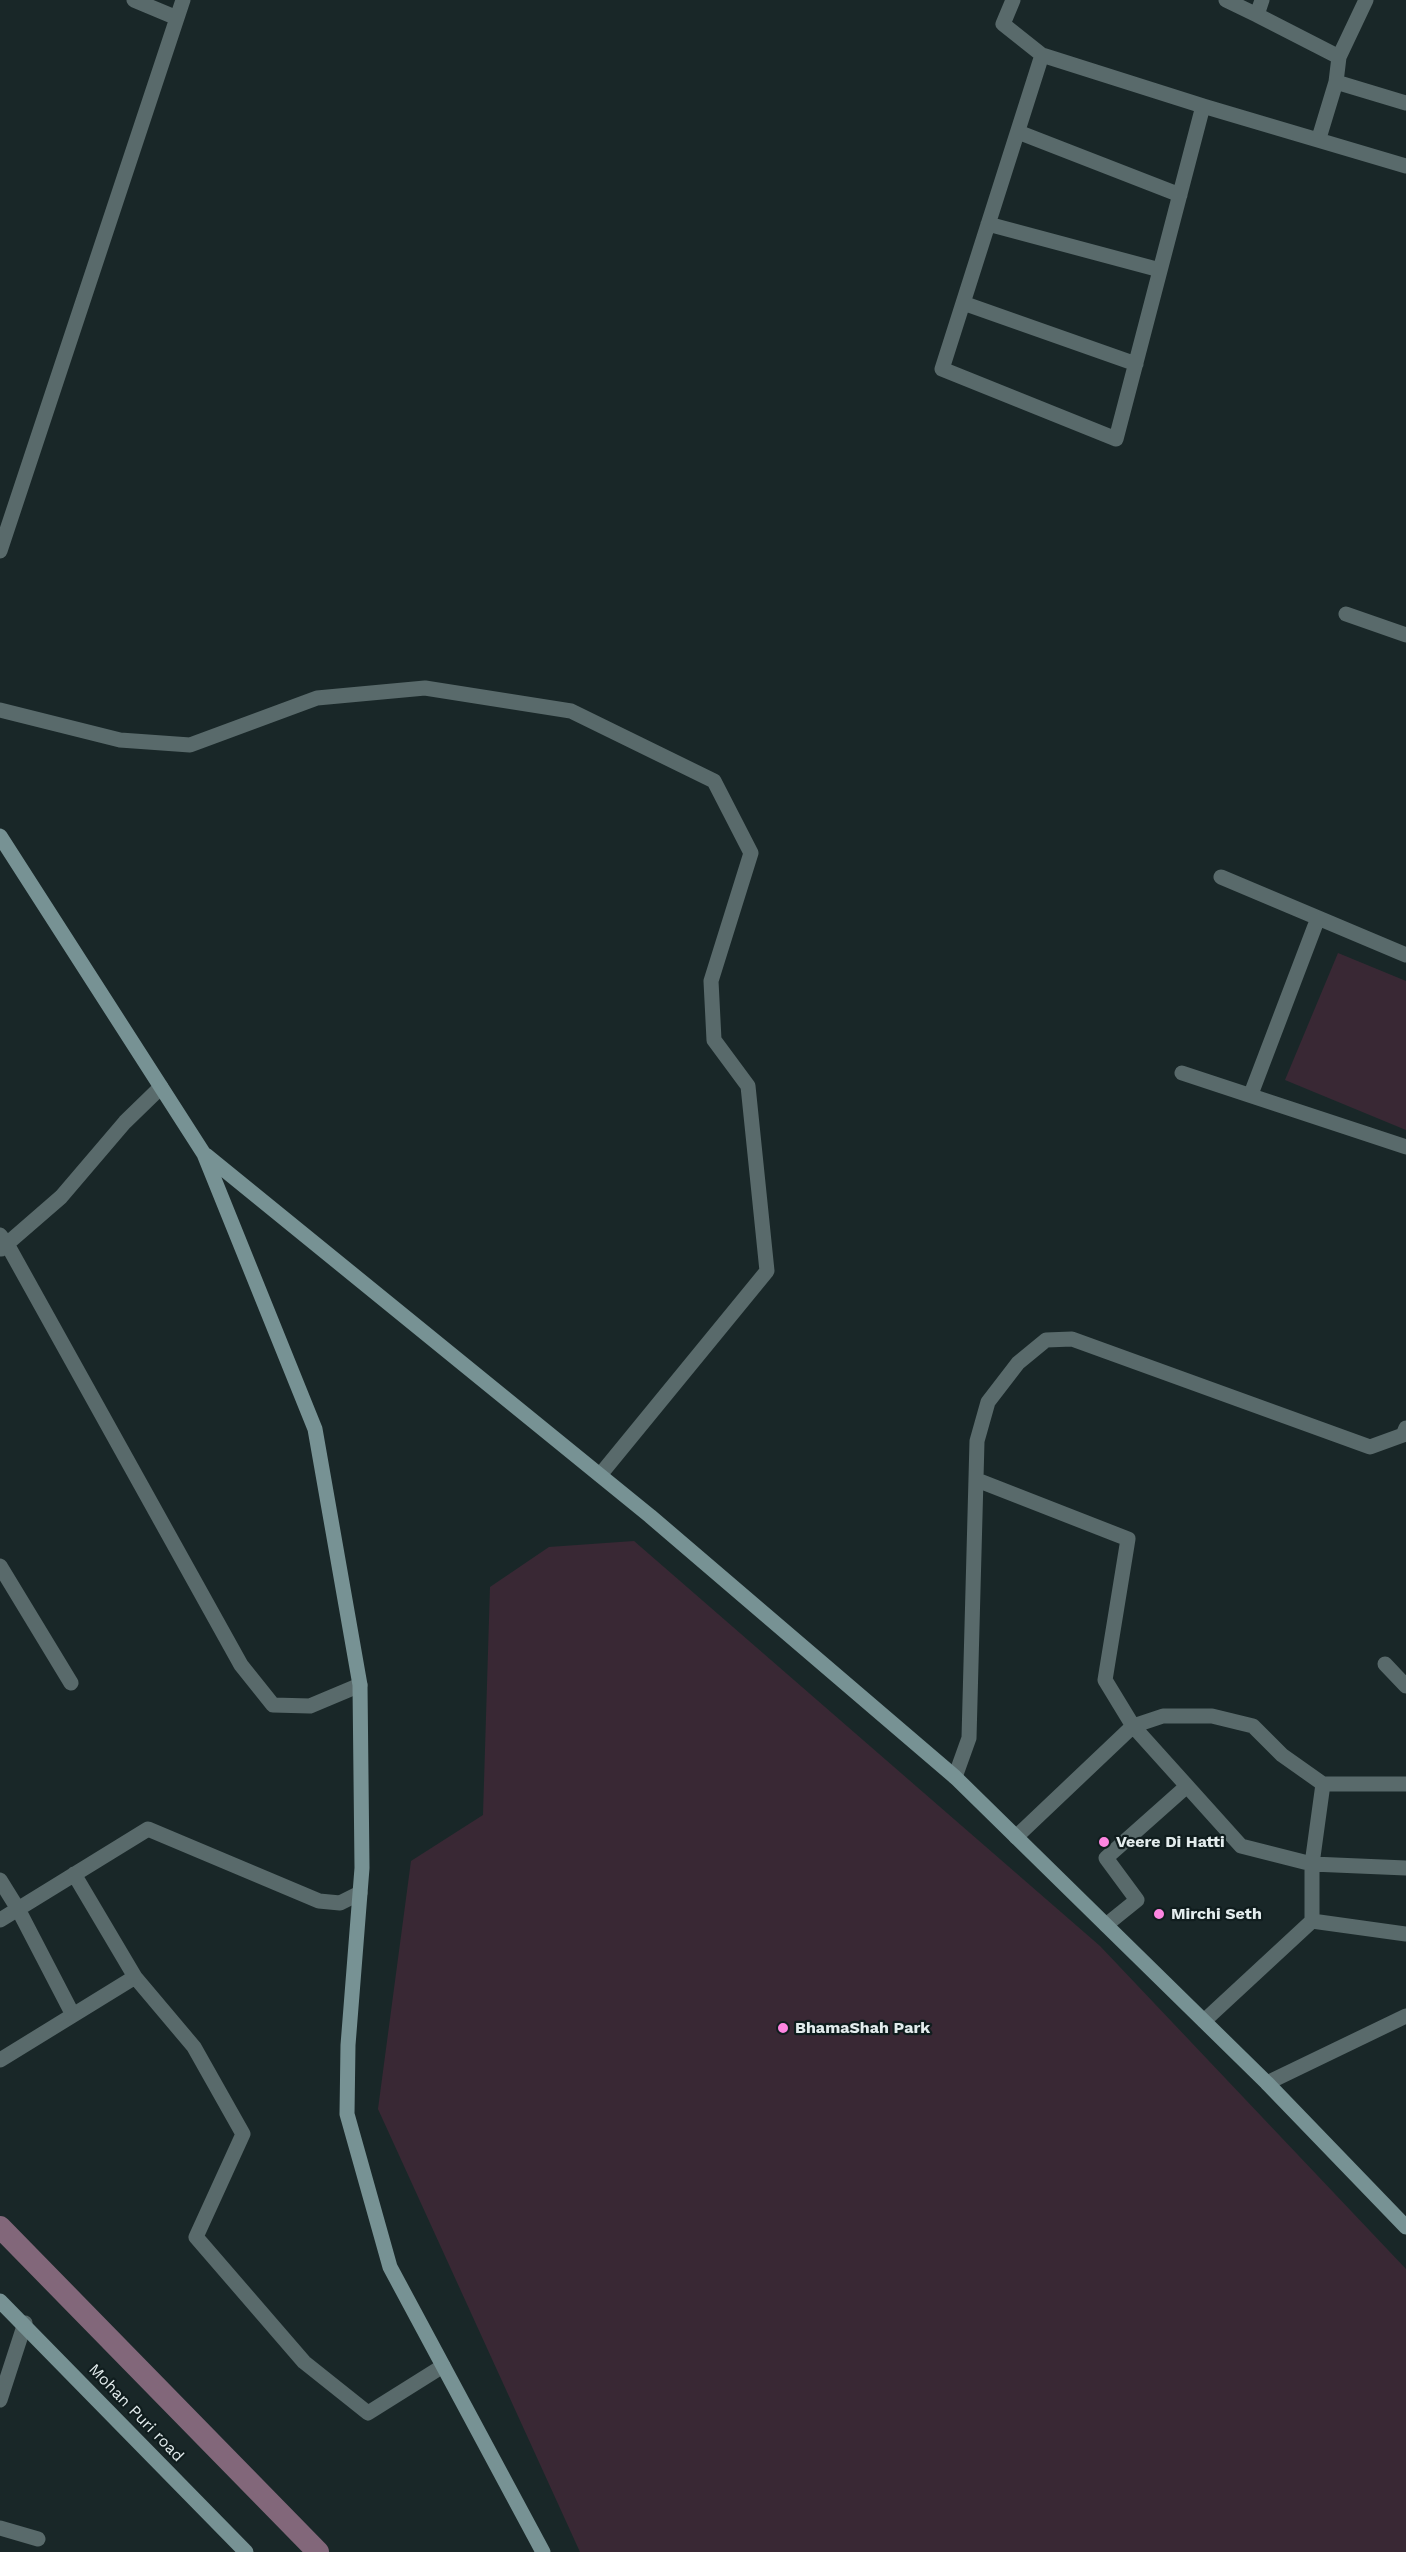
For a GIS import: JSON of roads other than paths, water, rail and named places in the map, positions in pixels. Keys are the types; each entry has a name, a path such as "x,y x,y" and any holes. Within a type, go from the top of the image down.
{"street":[{"path":"134,0 177,18"},
{"path":"0,551 183,0"},
{"path":"1013,0 1003,24 1042,55 1203,106 1319,138 1406,166"},
{"path":"1226,0 1260,7 1339,57"},
{"path":"1319,138 1336,82 1339,57 1366,0"},
{"path":"1042,55 942,369 1116,439 1203,106"},
{"path":"1336,82 1406,103"},
{"path":"1018,132 1180,195"},
{"path":"988,224 1160,270"},
{"path":"963,303 1136,364"},
{"path":"1346,614 1406,635"},
{"path":"0,710 120,740 190,745 317,698 425,688 571,711 714,781 751,853 711,981 714,1040 748,1086 767,1271 600,1475"},
{"path":"0,836 204,1154 315,1429 360,1685 360,1893 348,2045 347,2114 390,2267 543,2552"},
{"path":"1221,877 1406,955"},
{"path":"1251,1094 1318,918"},
{"path":"1182,1072 1406,1147"},
{"path":"161,1087 125,1122 61,1197 2,1243 242,1665 273,1705 310,1706 360,1685"},
{"path":"204,1154 600,1475 955,1777 1268,2083 1406,2227"},
{"path":"955,1777 969,1738 978,1441 988,1402 1018,1363 1046,1340 1072,1339 1370,1447 1403,1435 1406,1428"},
{"path":"976,1480 1128,1539 1105,1680 1133,1726 1241,1846 1312,1864 1406,1868"},
{"path":"0,1566 71,1683"},
{"path":"1385,1664 1406,1686"},
{"path":"1016,1837 1133,1726 1162,1716 1212,1716 1253,1726 1282,1755 1323,1784 1406,1784"},
{"path":"1204,2021 1312,1922 1312,1864 1323,1784"},
{"path":"1106,1925 1137,1900 1106,1858 1187,1786"},
{"path":"0,1920 148,1828 319,1901 340,1903 360,1893"},
{"path":"74,1875 135,1977 194,2047 243,2134 196,2237 304,2362 368,2413 443,2366"},
{"path":"0,1880 18,1909 73,2015"},
{"path":"1312,1922 1406,1934"},
{"path":"0,2060 135,1977"},
{"path":"1268,2083 1406,2016"},
{"name":"Mohan Puri road","path":"0,2301 25,2323 246,2552"},
{"path":"0,2400 25,2323"},
{"path":"0,2528 38,2539"}],"waterway":[{"path":"0,2227 318,2552"}],"place":[{"name":"Veere Di Hatti","path":"1104,1842"},
{"name":"Mirchi Seth","path":"1159,1914"},
{"name":"BhamaShah Park","path":"783,2028"}]}
